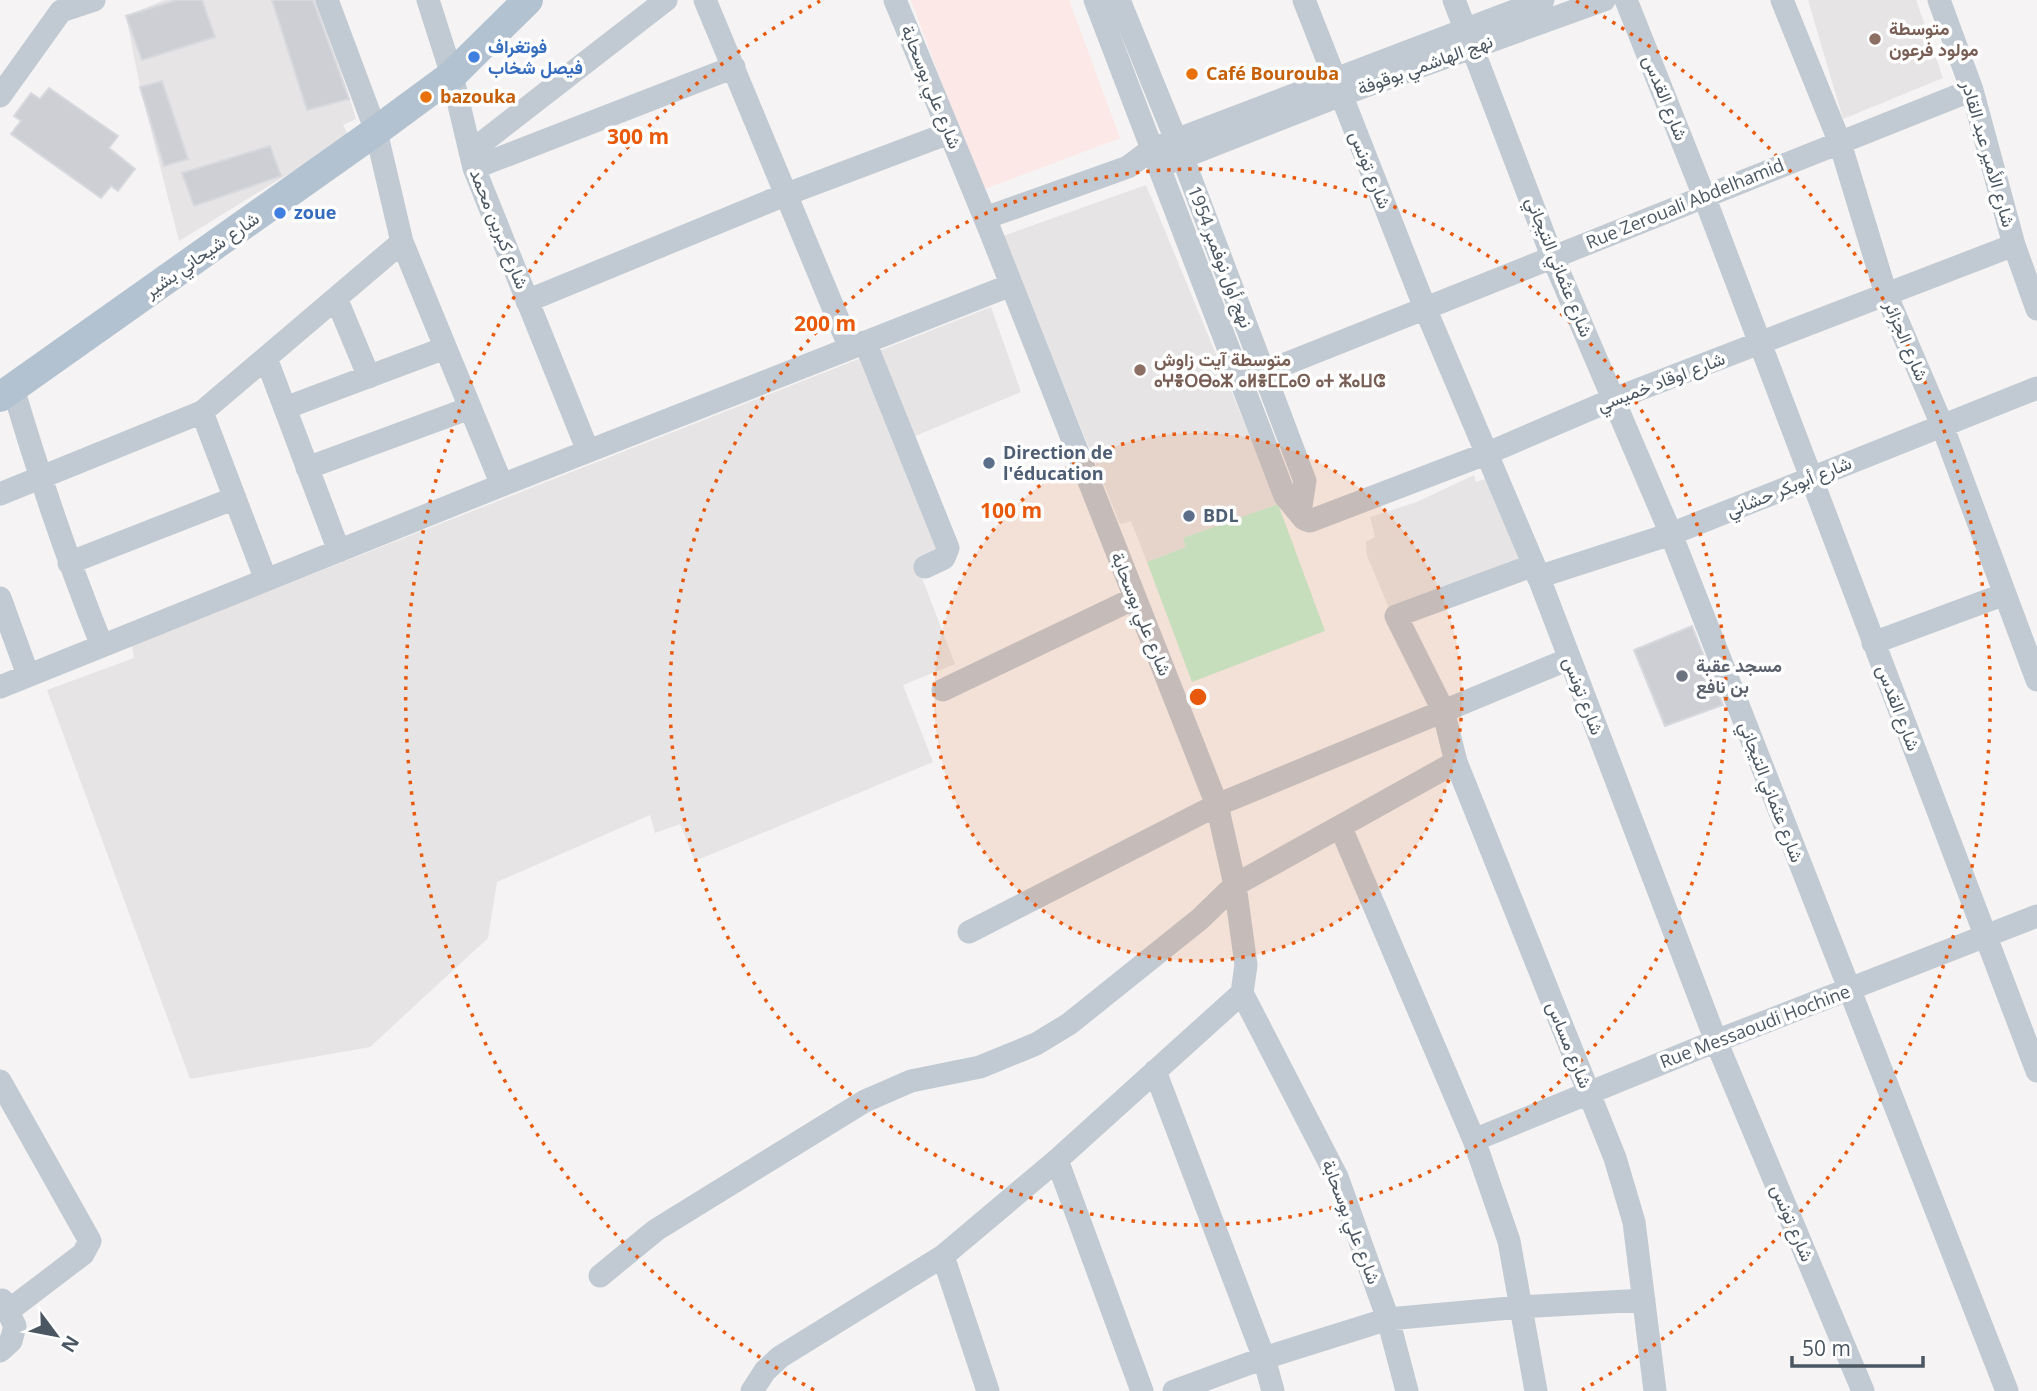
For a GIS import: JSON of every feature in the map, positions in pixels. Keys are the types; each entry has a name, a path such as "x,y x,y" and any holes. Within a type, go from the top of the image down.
{"main road":[{"name":"شارع شيحاني بشير","path":"6,393 452,75 528,0"}],"street":[{"path":"0,96 8,68 58,6 94,0"},
{"path":"327,0 376,131 402,242 502,485"},
{"name":"شارع كبرين محمد","path":"428,0 452,75 472,160 588,451"},
{"path":"705,0 787,194 944,535 947,554 925,567"},
{"name":"شارع علي بوسحابة","path":"895,0 985,218 1217,805 1235,886 1246,965 1242,993 1337,1177 1388,1319 1407,1391"},
{"name":"نهج أول نوفمبر 1954","path":"1095,0 1155,158 1253,377"},
{"name":"نهج أول نوفمبر 1954","path":"1119,0 1179,149 1253,377 1285,496 1305,516"},
{"name":"شارع تونس","path":"1304,0 1426,308 1536,571 1716,1041 1863,1391"},
{"name":"شارع عثماني التيجاني","path":"1454,0 1552,256 1671,534 2007,1391"},
{"name":"نهج الهاشمي بوقوفة","path":"1470,38 1543,0"},
{"name":"نهج الهاشمي بوقوفة","path":"985,218 1155,158 1470,38 1604,0"},
{"name":"شارع القدس","path":"1626,0 1704,196 2037,1072"},
{"name":"شارع الجزائر","path":"1782,0 1840,143 1886,294 1942,425 2037,680"},
{"name":"شارع الأمير عبد القادر","path":"1939,0 1972,90 2014,245 2037,309"},
{"path":"472,160 651,4"},
{"path":"472,160 734,67"},
{"name":"Rue Zerouali Abdelhamid","path":"1253,377 1972,90"},
{"path":"527,301 787,194 949,133"},
{"path":"0,494 202,412 402,242"},
{"name":"شارع اوقاد خميسي","path":"1305,516 1488,453 1614,400 2014,245"},
{"path":"0,687 502,485 1011,285"},
{"path":"336,298 369,377"},
{"path":"285,408 445,348"},
{"path":"266,358 339,551"},
{"name":"شارع أبوبكر حشاني","path":"1443,710 1396,616 1536,571 1671,534 2037,388"},
{"path":"6,393 102,646"},
{"path":"307,468 470,408"},
{"path":"202,412 266,580"},
{"path":"69,564 235,498"},
{"path":"1873,643 2005,594"},
{"path":"0,598 29,676"},
{"path":"943,690 1135,598"},
{"path":"969,932 1217,805 1569,659"},
{"name":"شارع مساس","path":"1443,710 1456,762 1615,1158 1634,1223 1655,1391"},
{"path":"600,1276 656,1230 865,1101 911,1081 969,1069 1036,1044 1069,1024 1200,919 1235,886 1456,762"},
{"path":"1342,828 1474,1140 1509,1241 1536,1391"},
{"name":"Rue Messaoudi Hochine","path":"1474,1140 1716,1041 2037,916"},
{"path":"753,1390 765,1371 780,1357 943,1256 1057,1160 1242,993"},
{"path":"1155,1071 1264,1358 1273,1391"},
{"path":"0,1080 90,1241 83,1254 4,1304 15,1326 11,1341 0,1351"},
{"path":"1057,1160 1142,1391"},
{"path":"943,1256 988,1391"},
{"path":"1174,1391 1264,1358 1388,1319 1521,1307 1644,1300"}],"shaded area":[{"path":"164,0 319,0 356,119 343,125 348,134 334,146 179,241 140,87 126,16"},
{"path":"911,0 1069,0 1120,138 982,190"},
{"name":"متوسطة مولود فرعون","path":"1808,0 1916,0 1943,78 1843,119"},
{"name":"متوسطة آيت زاوش ⴰⵖⴻⵔⴱⴰⵣ ⴰⵍⴻⵎⵎⴰⵙ ⴰⵜ ⵣⴰⵡⵛ","path":"1146,185 1278,504 1183,538 1186,547 1147,562 1131,521 1120,524 1003,236"},
{"path":"991,307 1021,392 898,443 945,568 922,578 955,664 903,685 933,762 695,861 680,824 655,833 650,815 497,882 488,938 370,1047 190,1079 47,690 134,658 132,645"},
{"path":"1474,475 1476,482 1488,478 1519,559 1389,608 1367,556 1366,542 1375,537 1370,517 1417,502"}],"green space":[{"path":"1278,504 1325,631 1192,682 1147,562 1186,547 1183,538"}],"building":[{"path":"176,0 202,0 215,37 142,60 126,16"},
{"path":"272,0 313,0 349,99 307,110"},
{"path":"162,81 188,159 164,166 140,87"},
{"path":"49,88 118,136 109,148 135,169 118,191 111,186 101,198 11,134 21,121 14,116 31,93 40,99"},
{"path":"270,146 281,176 194,206 182,173"},
{"name":"مسجد عقبة بن نافع","path":"1692,626 1723,705 1665,726 1634,650"}],"place":[{"name":"متوسطة مولود فرعون","path":"1875,39"},
{"name":"فوتغراف فيصل شخاب","path":"474,57"},
{"name":"Café Bourouba","path":"1192,74"},
{"name":"bazouka","path":"426,97"},
{"name":"zoue","path":"280,213"},
{"name":"متوسطة آيت زاوش ⴰⵖⴻⵔⴱⴰⵣ ⴰⵍⴻⵎⵎⴰⵙ ⴰⵜ ⵣⴰⵡⵛ","path":"1140,370"},
{"name":"Direction de l'éducation","path":"989,463"},
{"name":"BDL","path":"1189,516"},
{"name":"مسجد عقبة بن نافع","path":"1682,676"}]}
